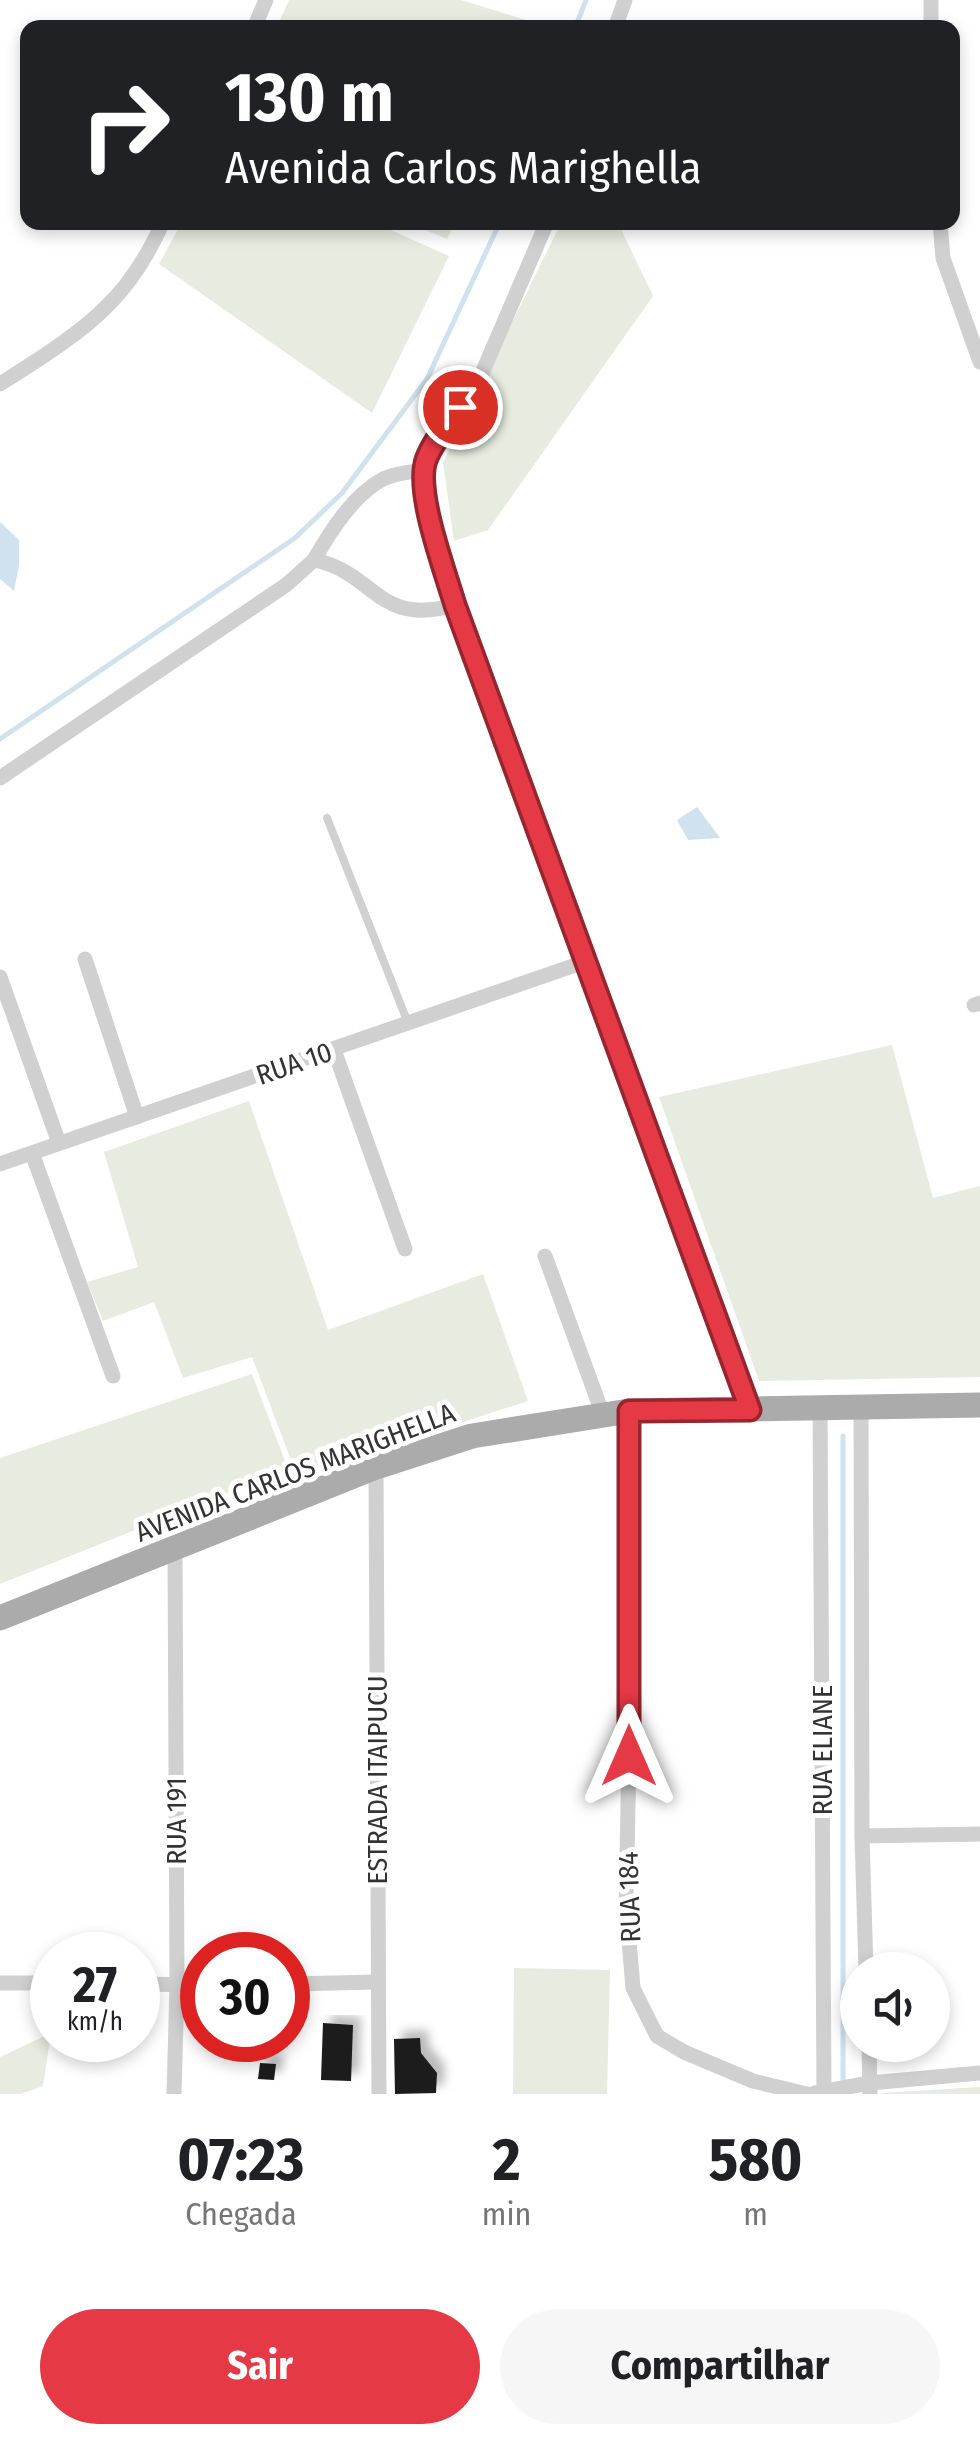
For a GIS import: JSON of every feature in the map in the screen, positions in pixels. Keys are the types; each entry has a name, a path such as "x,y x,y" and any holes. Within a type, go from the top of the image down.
{"main road":[{"name":"AVENIDA CARLOS MARIGHELLA","path":"0,1618 376,1467 472,1436 616,1413 980,1405"}],"street":[{"path":"0,384 106,308 136,272 160,230"},
{"path":"544,230 480,378 427,457 424,494 455,605 750,1410"},
{"path":"941,230 944,258 980,362"},
{"path":"0,778 305,570 345,513 382,480 423,470"},
{"path":"314,560 342,568 402,610 430,611 455,605"},
{"path":"85,959 137,1116"},
{"name":"RUA 10","path":"0,1164 587,961"},
{"path":"0,977 60,1142"},
{"path":"334,1050 405,1248"},
{"path":"32,1153 112,1376"},
{"path":"545,1256 616,1413"},
{"name":"RUA ELIANE","path":"861,1406 865,1952"},
{"name":"RUA ELIANE","path":"817,2093 820,1407"},
{"name":"RUA 184","path":"616,1413 629,1756 626,1904 633,1988 657,2036 684,2052 754,2081 817,2093"},
{"name":"ESTRADA ITAIPUCU","path":"376,1467 379,2094"},
{"name":"RUA 191","path":"174,2094 175,1548"},
{"path":"862,1836 980,1834"},
{"path":"310,1984 378,1982"},
{"path":"0,1984 30,1983"},
{"path":"160,1985 180,1986"},
{"path":"869,2062 870,2088"},
{"path":"817,2093 980,2073"}],"lane":[{"path":"326,818 408,1022"}],"shaded area":[{"path":"289,0 461,0 526,20 280,20"},
{"path":"178,230 391,230 449,256 372,413 159,264"},
{"path":"425,230 452,230 447,239"},
{"path":"558,230 621,230 653,296 488,530 454,541 443,463"},
{"path":"892,1045 933,1198 980,1186 980,1377 759,1381 659,1097"},
{"path":"249,1101 328,1330 483,1274 528,1401 297,1476 252,1357 183,1378 154,1302 103,1321 87,1282 138,1267 104,1152"},
{"path":"252,1374 288,1469 0,1584 0,1458"},
{"path":"514,1968 610,1970 607,2094 513,2094"},
{"path":"30,2043 30,2062 47,2062 43,2086 21,2094 0,2094 0,2057"},
{"path":"980,2087 980,2094 881,2094 881,2093"}],"water":[{"path":"0,522 19,540 14,591 0,579"},
{"path":"697,807 720,838 688,840 677,820"}],"building":[{"path":"323,2023 353,2025 351,2081 321,2080"},
{"path":"420,2038 421,2053 437,2073 436,2093 395,2094 394,2039"},
{"path":"260,2063 276,2064 274,2080 258,2079"}],"waterway":[{"path":"578,20 586,0"},
{"path":"0,739 295,538 342,493 427,379 496,230"},
{"path":"843,1436 843,2083"}],"route":[{"path":"460,407 427,457 423,470 424,494 455,605 750,1410 629,1411 629,1756"}]}
